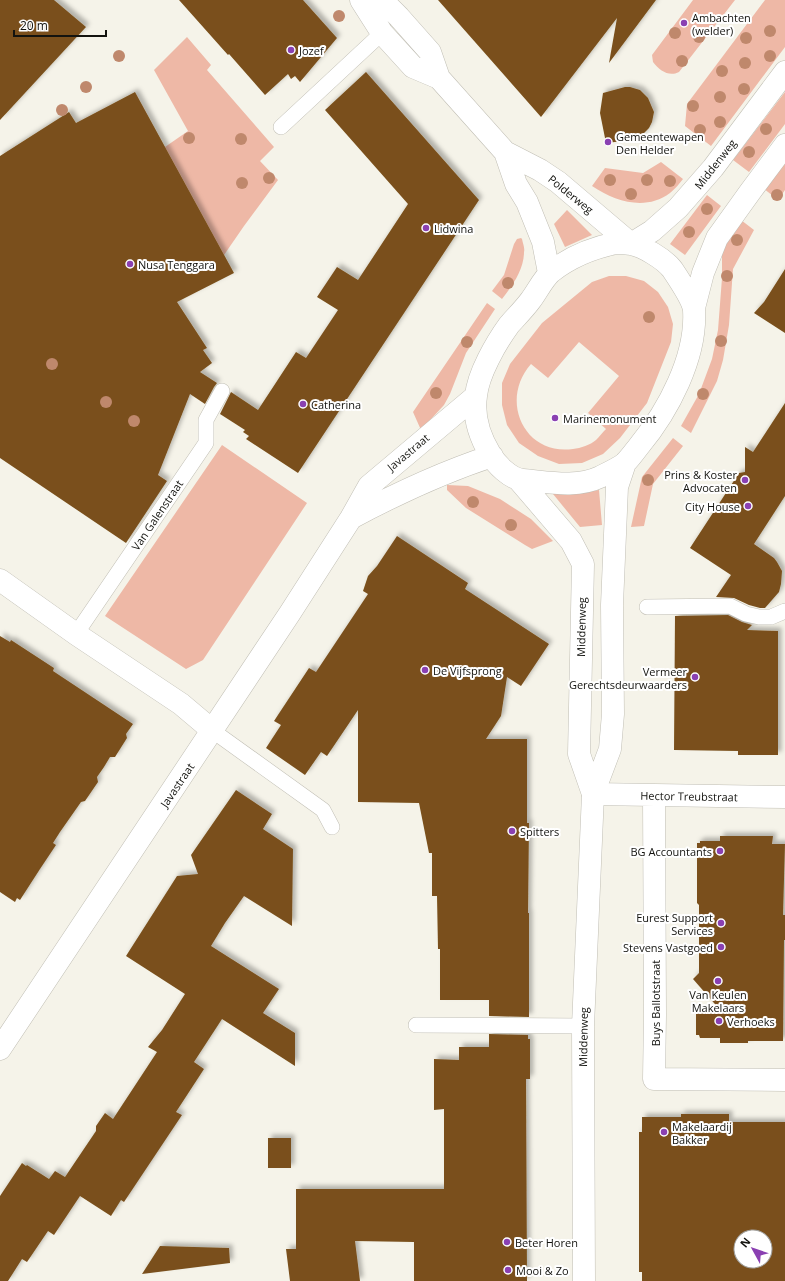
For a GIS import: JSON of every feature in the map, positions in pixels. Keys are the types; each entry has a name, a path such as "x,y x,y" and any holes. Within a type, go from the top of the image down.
{"main road":[{"name":"Polderweg","path":"361,0 382,33 413,67 439,78"},
{"name":"Polderweg","path":"382,0 430,52 439,78 505,152 540,170 558,182 571,195 631,244"},
{"name":"Middenweg","path":"631,244 652,231 678,208 713,168 785,72"},
{"path":"518,479 565,483 584,482 600,477 625,463 660,418 678,383 693,338 694,308 703,272 718,238 785,145"},
{"name":"Polderweg","path":"505,152 516,184 527,202 543,242 549,273"},
{"path":"476,396 483,370 495,347 510,324 530,301 549,273 568,260 584,252 616,243 631,244 655,254 668,264 680,279 694,308"},
{"name":"Middenweg","path":"476,396 479,429 492,456 499,465 518,479 571,541 583,564 579,754 592,794"},
{"name":"Javastraat","path":"0,1049 213,731 351,518 369,486 476,396"},
{"name":"Javastraat","path":"351,518 433,478 492,456"},
{"name":"Middenweg","path":"584,1281 583,1026 592,794 610,749 613,714 612,605 617,486 625,463"},
{"path":"0,580 76,634 181,704 213,731"},
{"name":"Hector Treubstraat","path":"592,794 785,797"},
{"name":"Buys Ballotstraat","path":"654,796 654,1079 785,1080"}],"lane":[{"path":"281,127 382,33"},
{"name":"Van Galenstraat","path":"76,634 206,443 206,420 222,391"},
{"path":"647,607 730,606 746,614 759,617 771,617 785,611"},
{"path":"213,731 323,810 332,827"},
{"path":"416,1025 583,1026"}],"shaded area":[{"path":"693,0 735,0 679,72 672,74 665,72 653,62 652,55"},
{"path":"765,0 785,0 785,47 711,146 685,126 687,104"},
{"path":"187,37 211,65 207,70 274,147 260,161 278,180 224,255 165,147 188,131 154,70"},
{"path":"785,92 785,124 749,172 733,160"},
{"path":"785,160 785,190 778,200 763,188"},
{"path":"661,162 683,179 670,193 661,199 641,203 631,202 621,200 601,192 592,186 605,168 643,173"},
{"path":"707,195 721,206 685,255 670,244"},
{"path":"567,210 592,235 565,247 554,224"},
{"path":"741,220 754,230 733,269 729,325 723,360 717,381 691,433 681,426 699,394 712,359 718,330 722,278 722,250"},
{"path":"521,238 524,249 522,265 513,283 502,299 492,291 504,275 514,244 517,239"},
{"path":"609,276 626,276 644,281 658,292 668,307 673,324 671,342 647,403 620,438 603,454 582,463 559,464 538,456 519,443 507,425 502,405 502,383 510,364 542,323 592,282","holes":["579,342 619,376 588,413 606,429 596,440 588,445 573,449 556,449 541,444 530,435 522,423 517,409 517,393 522,378 531,364 548,378"]},
{"path":"487,303 495,309 466,353 450,394 444,405 421,430 413,412"},
{"path":"673,438 683,446 653,484 644,526 631,527 642,477"},
{"path":"222,445 307,503 203,660 186,669 105,616"},
{"path":"447,485 468,486 500,499 531,519 553,541 532,549 466,508 447,490"},
{"path":"599,490 602,525 580,527 553,494"}],"building":[{"path":"0,0 54,0 86,27 0,120"},
{"name":"Jozef","path":"179,0 303,0 337,38 300,82 295,76 291,79 288,74 265,95"},
{"path":"438,0 656,0 609,63 617,18 541,117"},
{"name":"Lidwina","path":"366,72 479,200 298,473 246,439 249,436 243,432 245,430 220,414 231,392 258,410 296,352 306,358 338,310 317,297 337,267 358,280 408,204 325,110"},
{"path":"625,87 640,90 648,98 654,112 652,122 649,128 640,137 632,140 606,143 600,113 603,93"},
{"name":"Nusa Tenggara","path":"135,92 234,273 177,302 207,348 203,350 212,363 200,372 217,383 205,404 190,394 158,475 167,481 126,543 0,458 0,156 69,112 76,123"},
{"path":"785,269 785,333 754,313 764,302"},
{"name":"City House","path":"785,403 785,496 754,544 774,558 777,562 782,571 781,584 779,592 765,608 760,608 734,598 716,597 731,575 690,548 739,473 745,472 745,447 753,452"},
{"name":"De Vijfsprong","path":"397,536 468,583 465,589 549,644 521,686 507,677 501,716 486,739 527,739 527,823 529,823 529,1017 489,1016 489,1000 440,1000 440,949 438,949 437,896 432,896 432,853 429,853 419,803 358,802 358,710 327,756 321,752 305,775 266,748 281,725 274,721 309,668 316,672 368,594 363,591 368,576 377,566"},
{"path":"728,615 752,625 747,630 778,631 778,755 738,755 738,751 674,750 675,616"},
{"path":"0,636 10,642 11,640 54,668 53,671 133,724 126,734 127,738 115,757 110,757 97,777 98,782 85,801 81,802 60,832 53,843 56,845 20,900 17,898 15,902 0,892"},
{"path":"236,790 272,814 263,829 293,849 292,926 244,896 211,946 279,989 263,1013 295,1033 295,1066 222,1019 194,1062 204,1069 176,1112 182,1115 124,1202 121,1200 111,1216 80,1196 54,1235 48,1231 27,1262 22,1259 8,1281 0,1281 0,1196 22,1163 49,1179 55,1171 65,1177 96,1131 96,1126 105,1113 113,1119 157,1052 148,1047 162,1030 185,994 126,956 177,876 198,874 191,855"},
{"path":"720,836 773,836 772,844 785,844 783,915 785,915 785,940 783,1041 720,1043 720,1038 700,1038 699,1035 696,1035 696,1013 721,1011 693,979 699,973 697,843 700,843 700,841 720,841"},
{"path":"489,1034 528,1035 528,1039 530,1039 530,1079 526,1079 527,1281 414,1281 414,1242 355,1241 360,1281 290,1281 286,1249 296,1249 296,1189 444,1189 444,1109 434,1110 434,1059 459,1060 459,1047 489,1047"},
{"path":"681,1114 729,1114 729,1122 785,1122 785,1281 642,1281 642,1272 639,1272 639,1132 642,1132 642,1117 681,1117"},
{"path":"268,1138 291,1138 291,1168 268,1168"},
{"path":"160,1246 229,1248 230,1263 142,1274"}],"place":[{"name":"Ambachten (welder)","path":"684,23"},
{"name":"Jozef","path":"291,50"},
{"name":"Gemeentewapen Den Helder","path":"608,142"},
{"name":"Lidwina","path":"426,228"},
{"name":"Nusa Tenggara","path":"130,264"},
{"name":"Catherina","path":"303,404"},
{"name":"Marinemonument","path":"555,418"},
{"name":"Prins & Koster Advocaten","path":"745,480"},
{"name":"City House","path":"748,506"},
{"name":"De Vijfsprong","path":"425,670"},
{"name":"Vermeer Gerechtsdeurwaarders","path":"695,677"},
{"name":"Spitters","path":"512,831"},
{"name":"BG Accountants","path":"720,851"},
{"name":"Eurest Support Services","path":"721,923"},
{"name":"Stevens Vastgoed","path":"721,947"},
{"name":"Van Keulen Makelaars","path":"718,981"},
{"name":"Verhoeks","path":"719,1021"},
{"name":"Makelaardij Bakker","path":"664,1132"},
{"name":"Beter Horen","path":"507,1242"},
{"name":"Mooi & Zo","path":"508,1270"}]}
